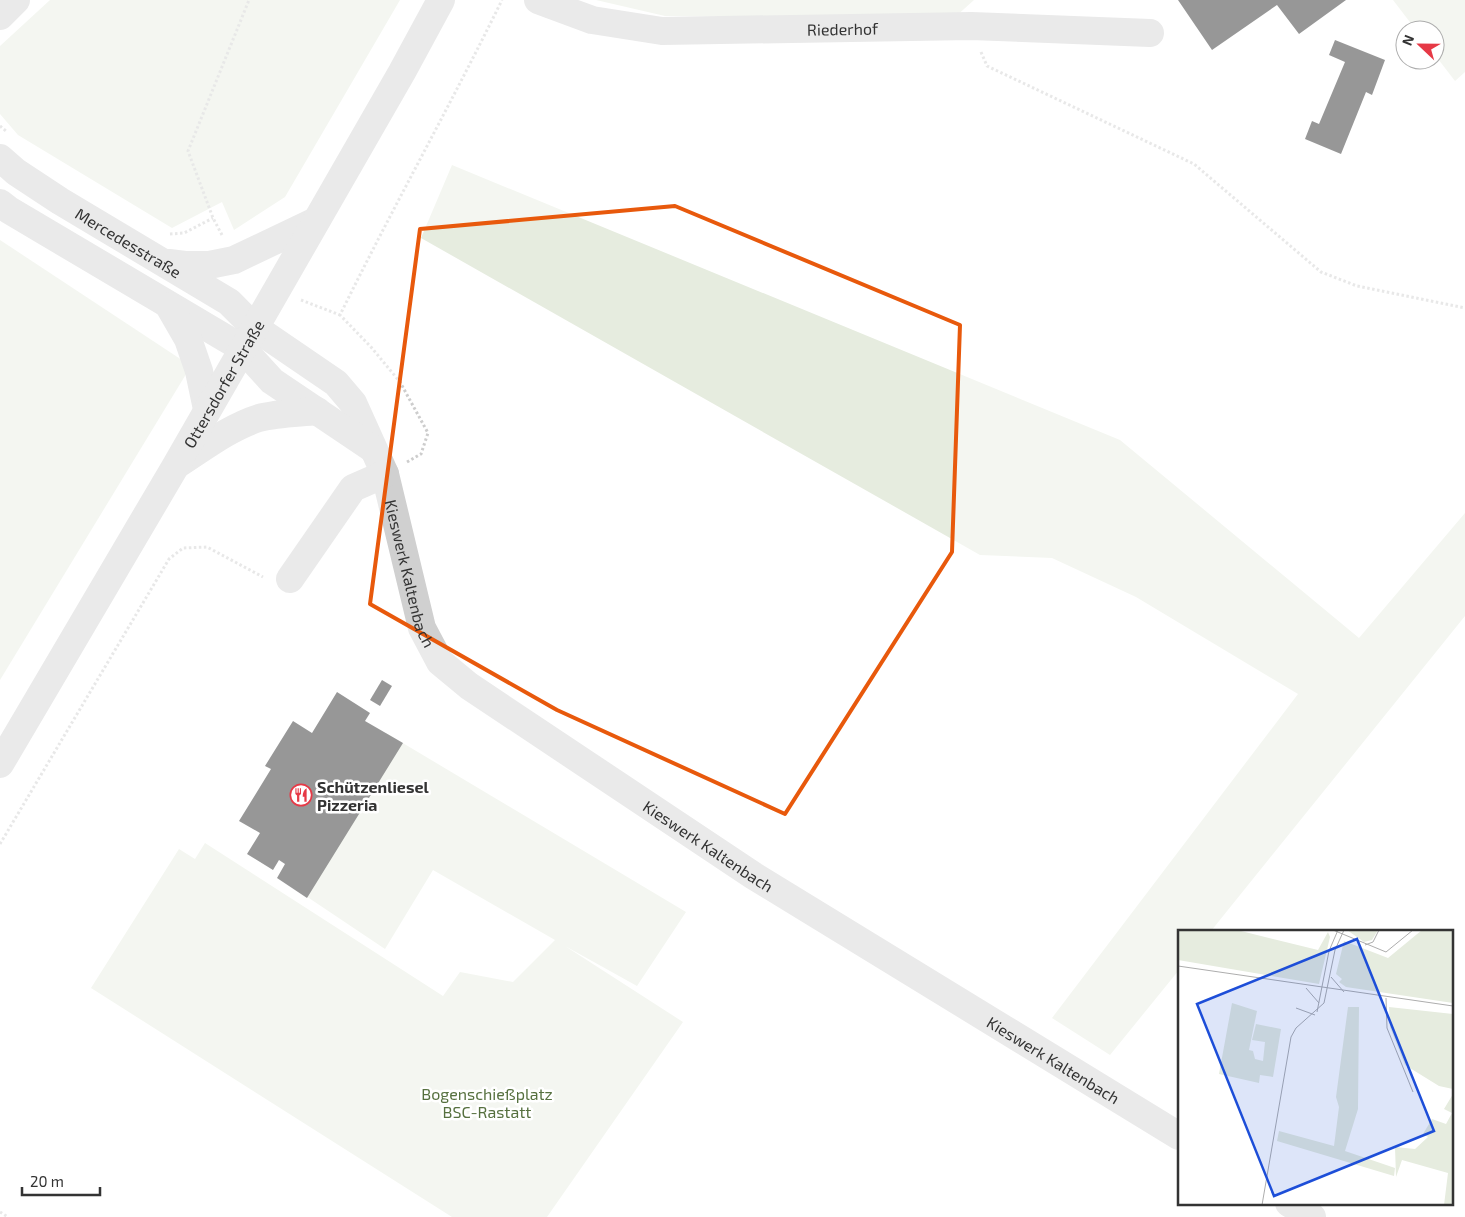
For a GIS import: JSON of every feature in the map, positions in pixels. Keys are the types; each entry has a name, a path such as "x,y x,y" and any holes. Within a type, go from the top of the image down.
{"street":[{"path":"0,16 16,0"},
{"name":"Ottersdorfer Straße","path":"0,764 175,467 402,72 441,0"},
{"name":"Riederhof","path":"538,0 592,20 662,31 971,26 1150,33"},
{"name":"Mercedesstraße","path":"6,148 16,172 60,201 228,302 248,338"},
{"name":"Mercedesstraße","path":"0,203 168,304 248,338"},
{"path":"163,262 185,265 209,265 234,260 316,221"},
{"path":"168,304 188,339 207,409"},
{"path":"248,338 272,381 373,449"},
{"name":"Kieswerk Kaltenbach","path":"248,338 336,383 353,403 385,474 422,628 440,662 469,686 754,876 1178,1135"},
{"path":"175,467 237,427 259,418 285,413 317,411"},
{"path":"290,579 353,488 385,474"},
{"path":"1291,1204 1312,1217"}],"path":[{"path":"234,260 213,218 188,151 248,0"},
{"path":"340,315 502,0"},
{"path":"971,26 987,66 1194,164 1321,272 1357,286 1465,308"},
{"path":"0,126 6,148"},
{"path":"169,234 184,233 213,218"},
{"path":"275,290 340,315 371,347 400,382 428,433 421,454 385,474"},
{"path":"0,844 169,559 183,548 207,547 269,580 290,579"},
{"path":"0,1212 8,1217"}],"highlighted area":[{"path":"675,206 960,325 952,552 785,814 557,710 370,604 420,229"}],"green space":[{"path":"50,0 400,0 285,197 234,230 222,202 172,228 18,135 0,114 0,46"},
{"path":"596,0 974,0 954,18 665,16"},
{"path":"1393,0 1465,0 1465,72 1455,81 1445,68 1445,20 1408,20"},
{"path":"452,165 1120,440 1359,638 1465,513 1465,616 1212,930 1178,930 1178,971 1110,1055 1052,1018 1298,694 1136,597 1052,558 980,555 421,238"},
{"path":"0,240 191,366 0,680"},
{"name":"Bogenschießplatz BSC-Rastatt","path":"386,733 686,912 637,986 565,946 683,1022 547,1217 452,1217 91,988 179,849 195,859 205,843 443,996 460,972 513,982 555,940 433,870 385,949 291,886"}],"building":[{"path":"1178,0 1346,0 1299,34 1277,5 1212,50"},
{"path":"1335,40 1385,60 1372,95 1366,92 1341,154 1305,139 1312,121 1319,124 1345,62 1329,55"},
{"path":"382,680 392,686 380,706 370,700"},
{"name":"Schützenliesel Pizzeria","path":"337,692 370,713 365,721 403,743 307,898 277,878 285,864 279,860 273,870 247,854 260,833 239,821 271,769 265,766 293,721 312,733"}],"place":[{"name":"Schützenliesel Pizzeria","path":"301,795"}]}
